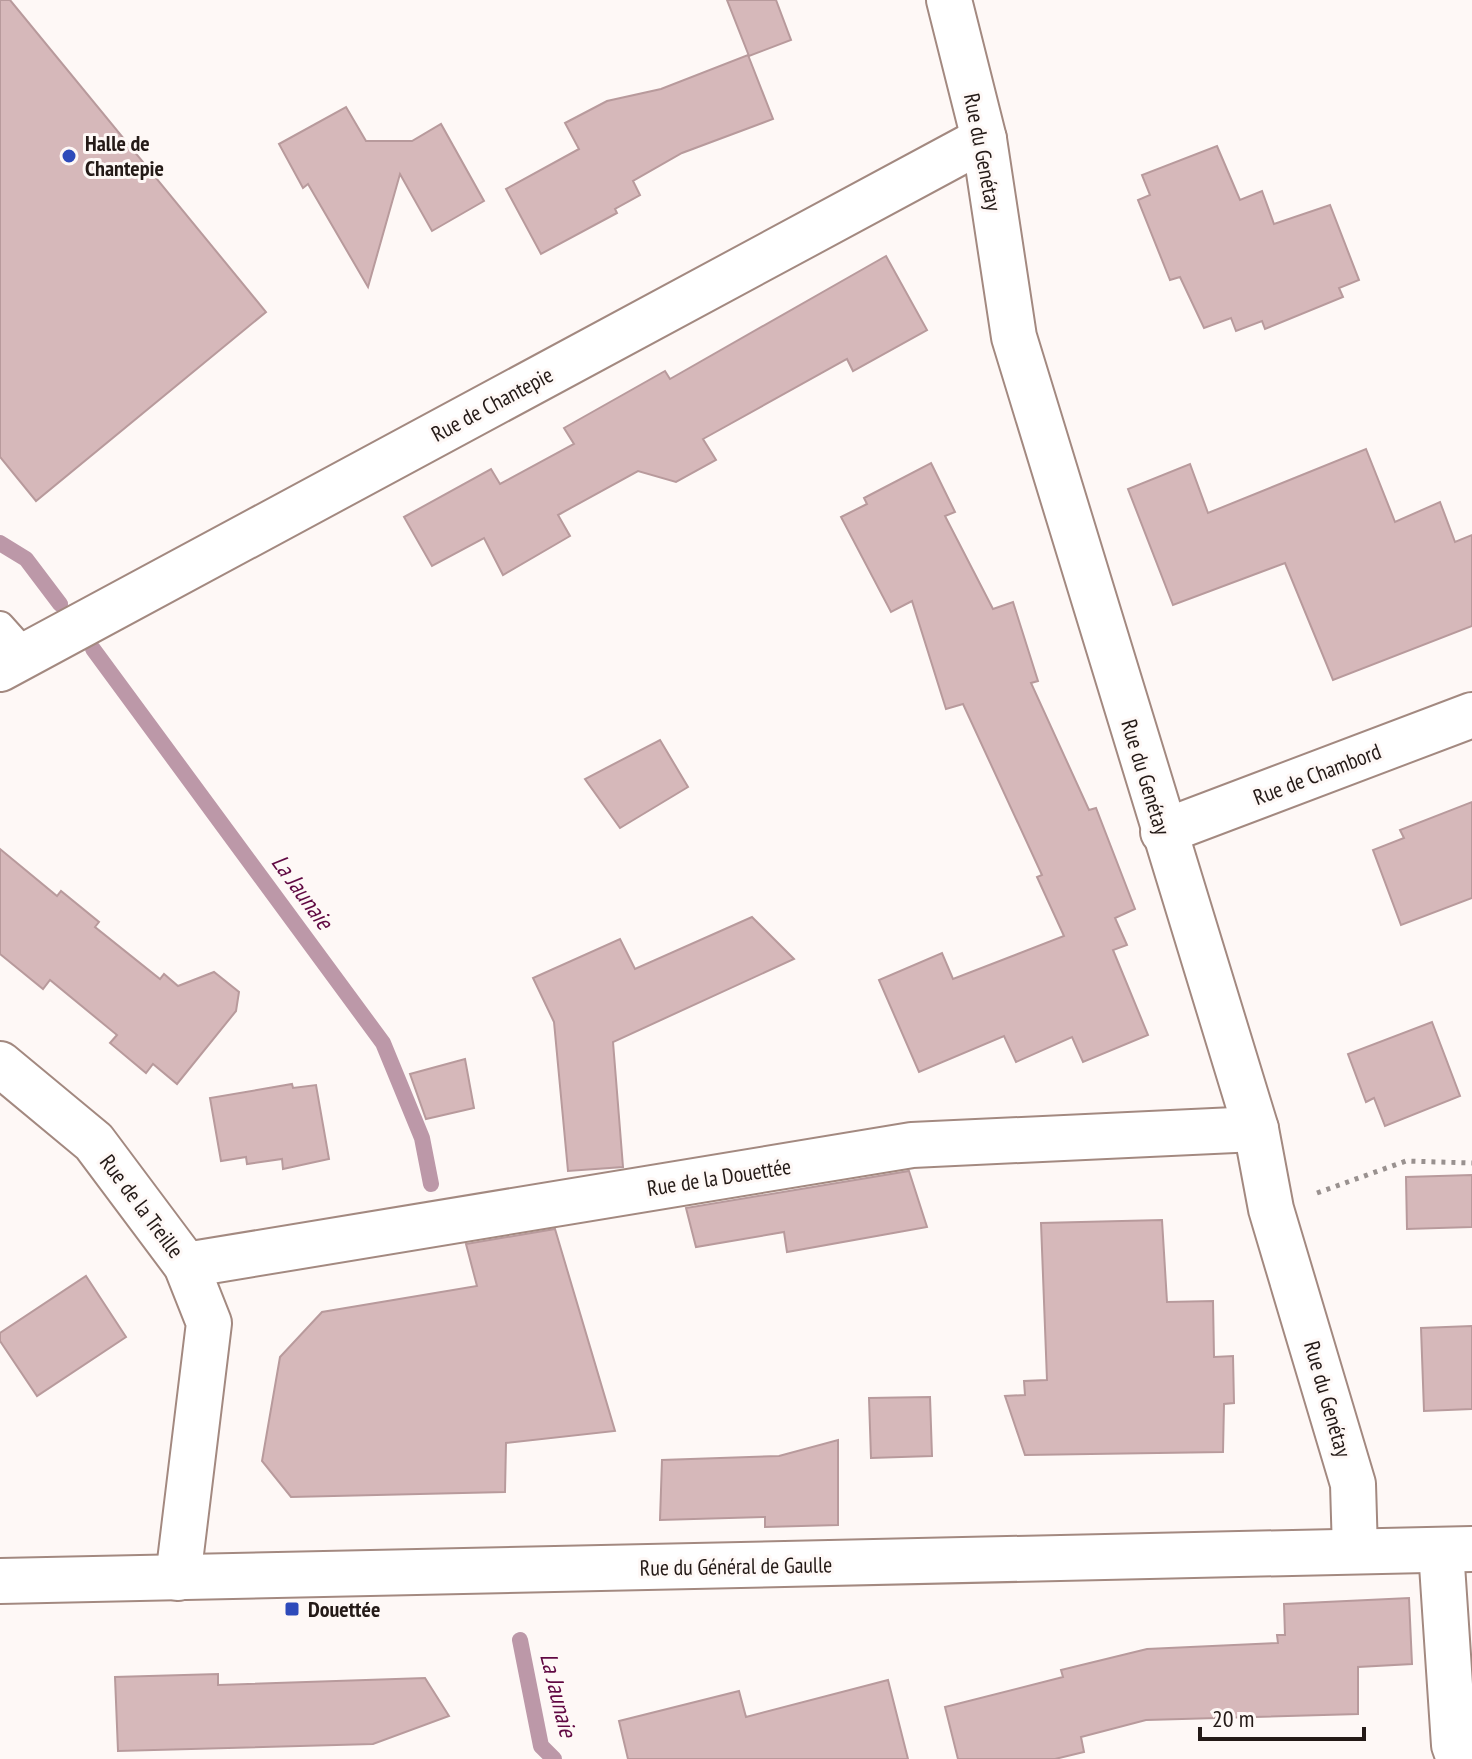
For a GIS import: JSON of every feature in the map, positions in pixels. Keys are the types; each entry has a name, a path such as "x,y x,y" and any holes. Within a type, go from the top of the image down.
{"street":[{"name":"Rue du Genétay","path":"949,0 984,139 1014,337 1256,1129 1271,1209 1353,1484 1355,1551"},
{"name":"Rue de Chantepie","path":"9,650 984,139"},
{"name":"Rue de Chambord","path":"1163,832 1472,715"},
{"name":"Rue de la Treille","path":"0,1064 94,1142 186,1265 209,1323 178,1578"},
{"name":"Rue de la Douettée","path":"186,1265 912,1145 1214,1128 1256,1129"},
{"name":"Rue du Général de Gaulle","path":"0,1581 1457,1549"},
{"path":"1457,1549 1454,1745 1459,1759"}],"path":[{"path":"1271,1209 1406,1161 1472,1163"}],"building":[{"name":"Halle de Chantepie","path":"0,0 10,0 266,312 36,501 0,457"},
{"path":"727,0 776,0 791,40 749,56"},
{"path":"748,55 773,119 682,153 633,181 640,195 615,209 617,213 541,254 506,189 579,149 565,123 607,101 661,89"},
{"path":"346,107 366,141 412,141 441,124 484,201 432,231 400,174 368,287 308,184 303,188 279,144"},
{"path":"1217,146 1240,200 1262,191 1274,224 1330,205 1359,280 1339,288 1343,297 1265,329 1262,321 1236,331 1231,318 1204,328 1180,277 1170,280 1138,200 1150,195 1142,175"},
{"path":"886,256 927,330 853,371 847,359 703,439 716,460 676,482 638,471 558,515 570,536 503,575 484,538 432,566 404,517 491,469 500,484 574,444 564,428 665,371 670,379"},
{"path":"1366,449 1395,522 1440,502 1455,542 1472,535 1472,626 1333,680 1285,563 1173,605 1128,489 1190,464 1208,513"},
{"path":"931,463 955,512 945,516 993,609 1013,602 1038,681 1031,683 1089,810 1096,808 1135,909 1115,918 1127,945 1113,950 1148,1035 1083,1062 1072,1037 1016,1062 1004,1036 919,1072 879,980 942,953 953,979 1064,936 1037,877 1042,875 963,704 946,709 912,601 891,612 841,517 867,504 864,498"},
{"path":"660,740 688,787 620,828 585,779"},
{"path":"1472,802 1472,898 1401,925 1373,850 1404,838 1400,830"},
{"path":"0,849 57,896 61,891 99,922 95,927 160,979 164,974 178,986 214,972 239,992 236,1011 177,1084 153,1064 146,1073 110,1043 117,1035 50,980 43,989 0,954"},
{"path":"752,917 794,959 613,1042 623,1167 568,1171 554,1022 533,978 620,939 635,969"},
{"path":"1432,1022 1460,1096 1385,1126 1374,1098 1366,1102 1348,1054"},
{"path":"465,1059 474,1108 426,1119 410,1074"},
{"path":"292,1084 293,1088 316,1085 329,1159 283,1169 282,1159 247,1164 246,1157 221,1161 210,1098"},
{"path":"909,1171 927,1227 787,1252 784,1232 696,1247 686,1208"},
{"path":"1472,1175 1472,1227 1407,1229 1406,1177"},
{"path":"1162,1220 1167,1302 1213,1301 1214,1357 1233,1356 1234,1403 1224,1404 1223,1452 1025,1455 1005,1396 1025,1395 1024,1381 1047,1380 1041,1223"},
{"path":"555,1229 615,1431 506,1443 505,1492 291,1497 262,1461 280,1357 322,1312 477,1286 466,1244"},
{"path":"86,1276 126,1337 37,1396 0,1341 0,1333"},
{"path":"1472,1326 1472,1409 1424,1411 1421,1328"},
{"path":"930,1397 932,1456 871,1458 869,1398"},
{"path":"838,1440 838,1525 765,1527 765,1517 660,1520 662,1460 779,1456"},
{"path":"1409,1598 1412,1664 1358,1667 1358,1714 1146,1720 1081,1737 1084,1752 1055,1759 958,1759 945,1707 1063,1677 1061,1670 1147,1649 1278,1643 1277,1635 1285,1635 1284,1604"},
{"path":"218,1674 218,1685 425,1678 449,1716 373,1744 118,1751 115,1677"},
{"path":"888,1680 908,1759 628,1759 619,1721 739,1691 746,1717"}],"waterway":[{"name":"La Jaunaie","path":"0,543 26,559 60,604"},
{"name":"La Jaunaie","path":"93,649 383,1043 422,1138 431,1184"},
{"name":"La Jaunaie","path":"520,1640 541,1746 554,1759"}],"place":[{"name":"Halle de Chantepie","path":"69,156"},
{"name":"Douettée","path":"292,1609"}]}
